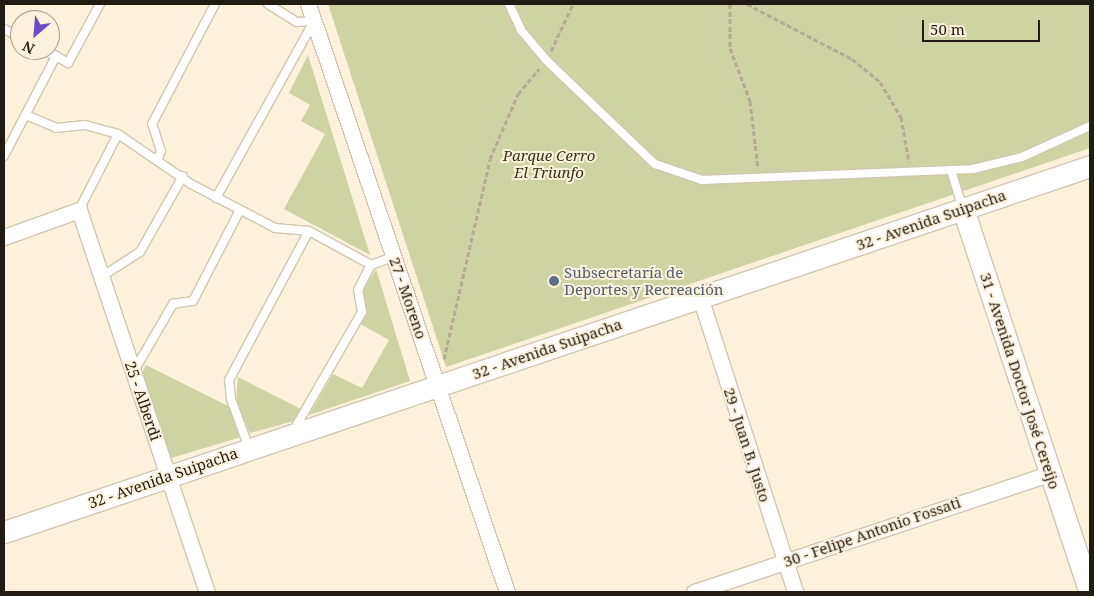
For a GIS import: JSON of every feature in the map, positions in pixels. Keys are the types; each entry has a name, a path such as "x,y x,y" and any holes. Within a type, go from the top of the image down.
{"street":[{"name":"27 - Moreno","path":"308,4 507,592"},
{"name":"32 - Avenida Suipacha","path":"4,532 1090,166"},
{"name":"31 - Avenida Doctor José Cereijo","path":"963,209 1090,592"},
{"path":"4,237 79,210"},
{"name":"25 - Alberdi","path":"79,210 207,592"},
{"name":"29 - Juan B. Justo","path":"700,298 795,592"},
{"name":"30 - Felipe Antonio Fossati","path":"694,592 1050,473"}],"lane":[{"path":"60,58 68,63 100,4"},
{"path":"157,160 161,151 152,124 215,4"},
{"path":"216,198 314,21 284,16 268,4"},
{"path":"509,4 521,30 546,60 655,164 702,180 758,174 951,170 1022,157 1090,126"},
{"path":"4,156 54,60"},
{"path":"26,115 56,128 85,125 118,134 239,212 275,228 309,231 371,264 393,257"},
{"path":"79,210 118,134"},
{"name":"31 - Avenida Doctor José Cereijo","path":"951,170 963,209"},
{"path":"101,277 140,252 183,176"},
{"path":"133,372 174,304 193,301 239,212"},
{"path":"250,449 231,399 229,380 309,231"},
{"path":"292,434 362,312 358,290 371,264"}],"path":[{"path":"438,386 490,159 518,94 546,60 572,4"},
{"path":"730,4 730,48 750,101 758,174"},
{"path":"748,4 852,59 880,82 901,117 910,172"}],"green space":[{"name":"Parque Cerro El Triunfo","path":"328,4 1090,4 1090,148 446,367"},
{"path":"308,55 370,255 284,209 325,134 301,121 310,105 289,93"},
{"path":"376,269 410,381 309,415 333,374 362,388 389,340 360,324 367,312 362,291"},
{"path":"146,365 230,407 241,437 168,459 140,377"},
{"path":"238,377 301,409 294,421 250,433 236,402"}],"place":[{"name":"Subsecretaría de Deportes y Recreación","path":"554,281"}]}
